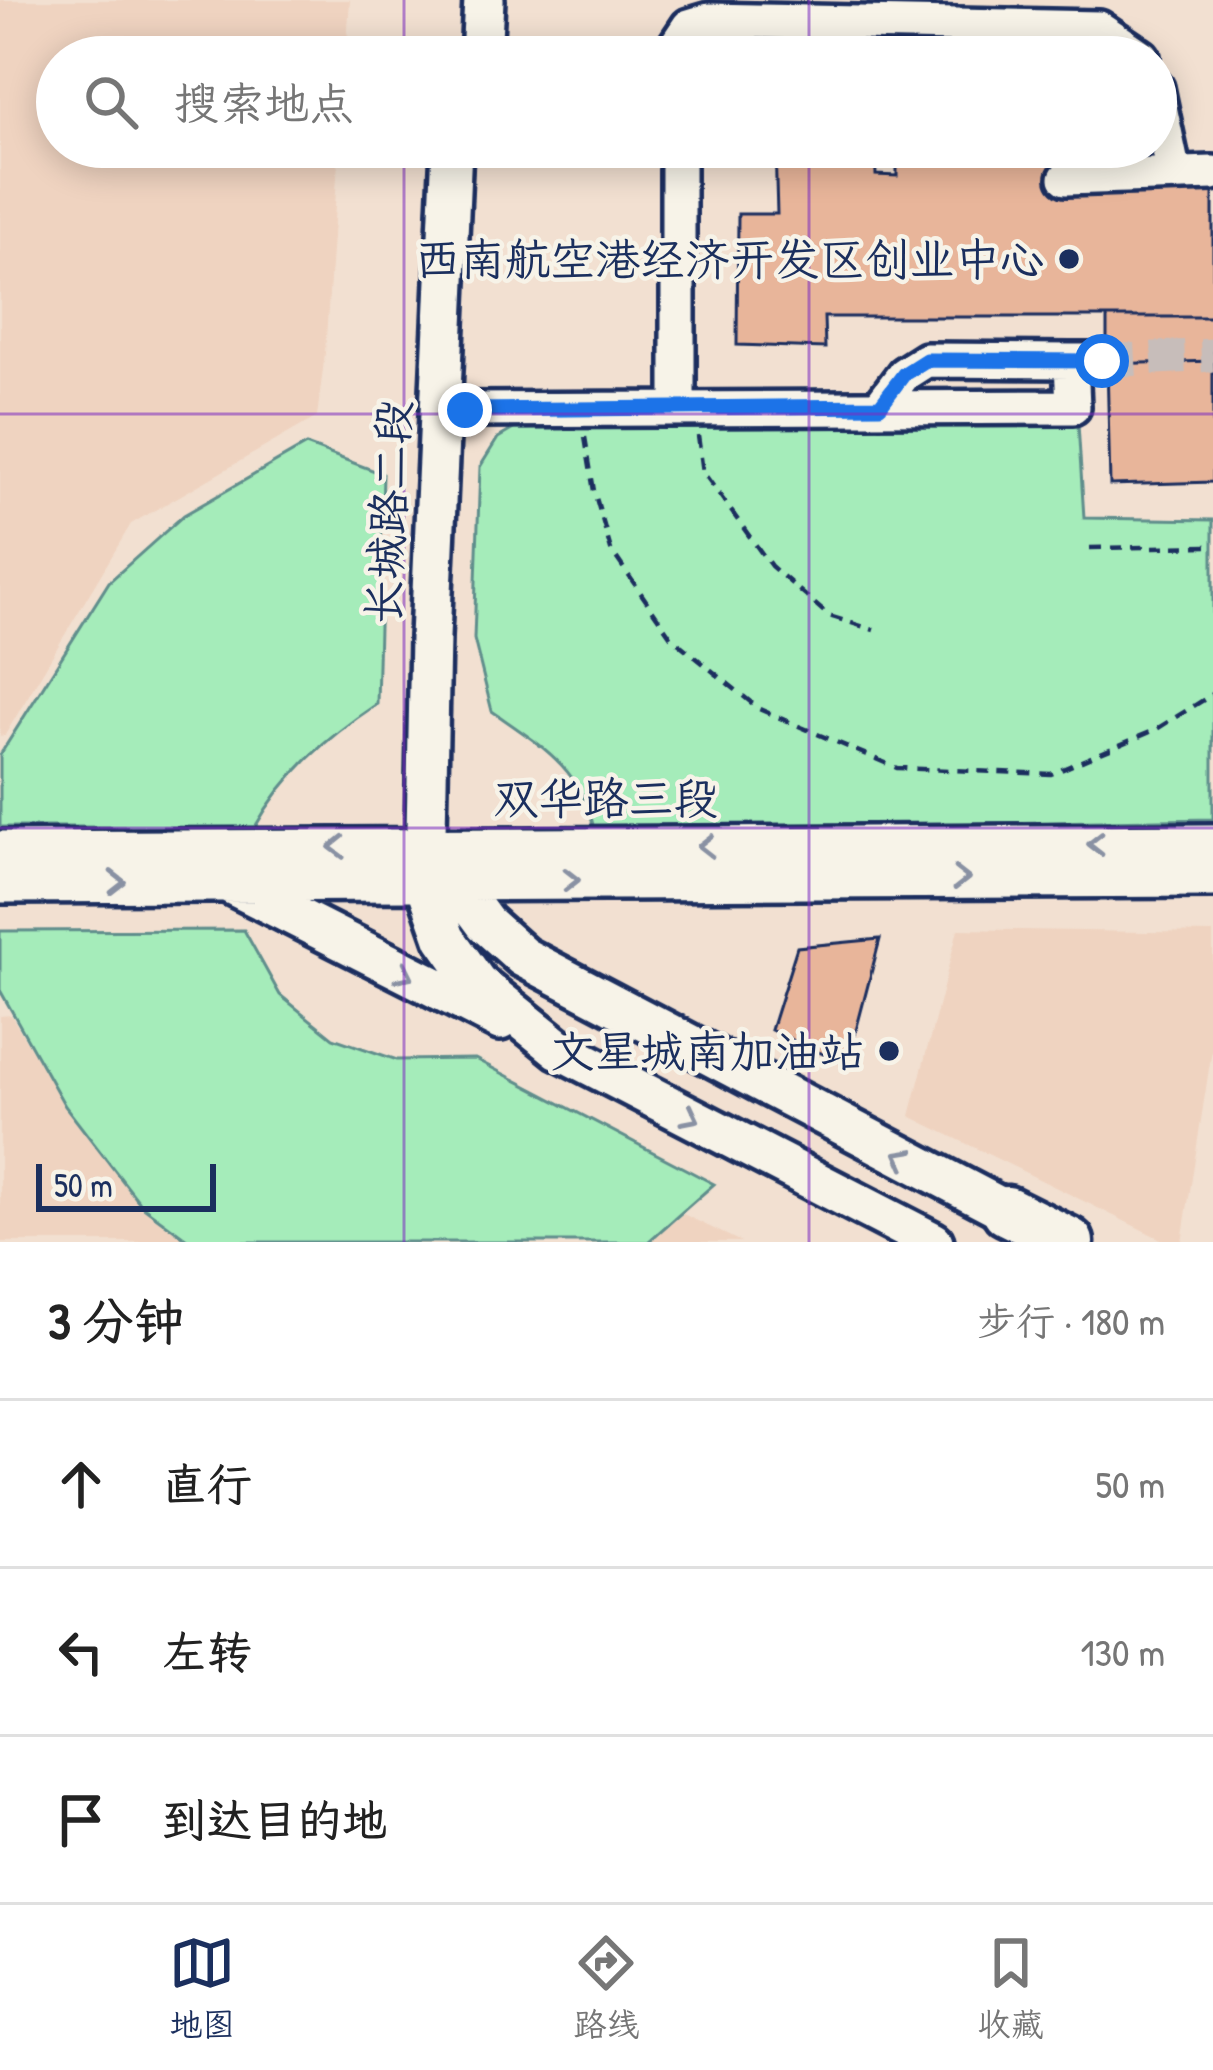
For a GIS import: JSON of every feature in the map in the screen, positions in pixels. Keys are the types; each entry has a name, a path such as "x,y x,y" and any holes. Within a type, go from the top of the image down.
{"highway":[{"path":"1007,1211 1070,1242"}],"main road":[{"path":"458,36 459,0"},
{"path":"482,36 484,0"},
{"name":"长城路二段","path":"440,864 430,637 451,168"},
{"name":"长城路二段","path":"440,864 476,168"},
{"name":"双华路三段","path":"0,883 226,882 440,864 1213,844"},
{"name":"双华路三段","path":"0,851 1213,877"},
{"path":"440,864 445,938 477,983 559,1049"},
{"path":"440,864 484,923 523,957 1007,1211"},
{"path":"226,882 934,1242"}],"lane":[{"path":"682,36 689,26 709,20 1100,28 1112,36"},
{"path":"679,168 686,406"},
{"path":"1173,168 1174,174"},
{"path":"1066,178 1213,173"},
{"path":"465,410 1072,406 1087,361 926,360 904,374 880,406"}],"path":[{"path":"686,406 703,472 771,566 829,616 874,630"},
{"path":"580,407 594,491 611,550 672,638 759,710 897,768 1051,774 1156,730 1213,694"},
{"path":"1090,548 1213,546"}],"shaded area":[{"path":"0,0 350,0 347,36 36,36 36,168 338,168 317,417 131,524 5,735 0,736"},
{"path":"958,929 1213,933 1213,1043 1182,1242 1167,1242 910,1116"},
{"path":"11,1015 65,1106 142,1206 191,1242 0,1242 0,1016"},
{"path":"683,1214 741,1242 648,1242"}],"green space":[{"path":"1078,424 1084,518 1213,520 1213,819 594,830 569,774 542,747 492,711 474,639 480,467 498,438 517,427"},
{"path":"306,445 383,474 377,704 308,758 255,827 0,827 0,755 109,582 184,515"},
{"path":"244,930 280,995 333,1038 397,1060 475,1059 714,1184 648,1242 191,1242 142,1206 65,1106 0,990 0,931"}],"building":[{"path":"776,168 876,168 876,175 897,176 897,168 1060,168 1060,182 1213,183 1213,317 824,317 825,348 737,345 738,214 777,214"},
{"path":"1107,317 1213,317 1213,361 1107,364"},
{"path":"1213,361 1213,482 1110,485 1107,364"},
{"path":"880,939 847,1065 771,1030 797,947"}],"tunnel":[{"path":"1103,361 1213,355"}],"place":[{"name":"西南航空港经济开发区创业中心","path":"1069,259"},
{"name":"文星城南加油站","path":"889,1051"}],"route":[{"path":"465,410 880,406 904,374 926,360 1102,361"}]}
